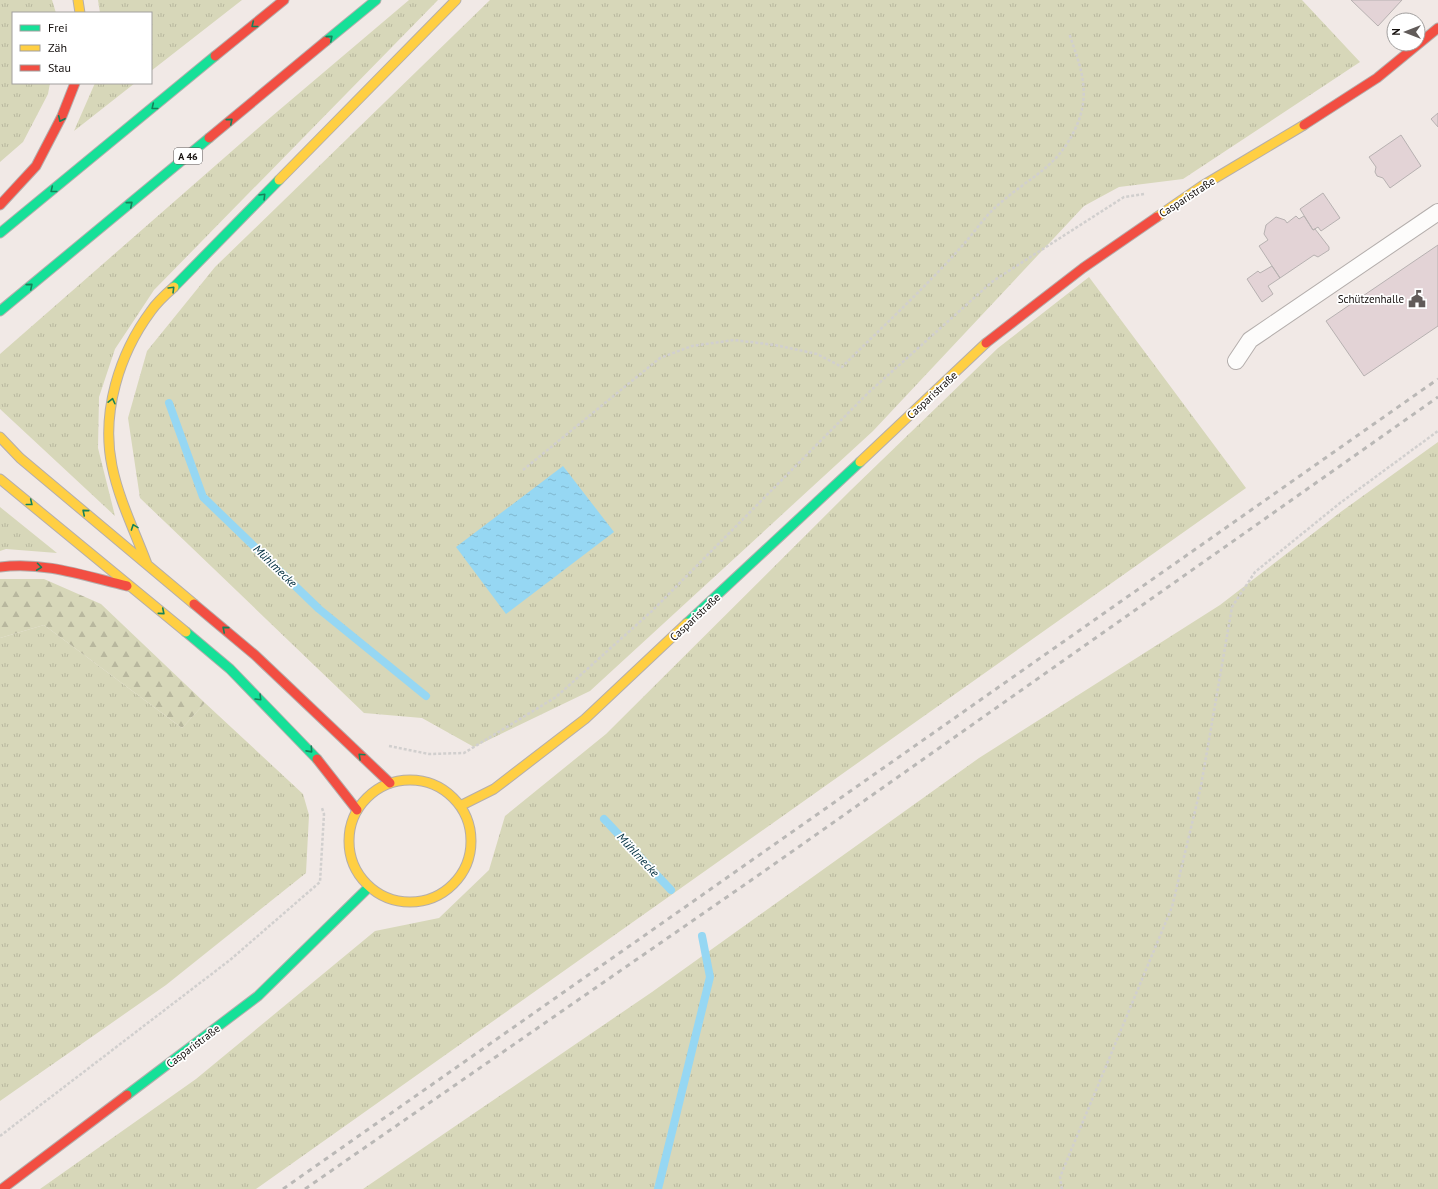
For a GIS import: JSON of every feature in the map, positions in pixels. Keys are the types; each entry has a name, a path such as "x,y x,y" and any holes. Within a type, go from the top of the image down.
{"main road":[{"path":"78,0 80,12"},
{"path":"0,233 284,0"},
{"name":"A 46","path":"0,311 376,0"},
{"path":"147,564 112,467 108,440 110,406 119,372 131,342 151,310 456,0"},
{"name":"Casparistraße","path":"460,806 494,789 585,719 986,344 1083,268 1202,186 1283,138 1377,78 1438,28"},
{"path":"0,205 36,166 62,116 75,84"},
{"path":"0,437 20,458 255,654 390,783"},
{"path":"0,479 230,669 290,729 329,772 357,810"},
{"path":"0,567 29,566 57,569 132,587"},
{"path":"408,780 428,783 447,790 460,806 469,820 472,833 471,850 463,872 445,893 420,902 391,898 369,887 359,875 353,863 350,848 351,828 357,810 369,795 390,783 408,780"},
{"name":"Casparistraße","path":"2,1189 258,996 369,887"}],"lane":[{"path":"1236,361 1250,340 1438,212"}],"path":[{"path":"523,470 660,358 692,346 734,340 775,345 817,354 842,367 962,246 998,205 1056,160 1065,149 1077,126 1084,93 1083,74 1069,33"},
{"path":"354,750 369,740 396,748 429,754 464,753 556,697 652,611 868,393 993,281 1124,197 1147,194"},
{"path":"1062,1189 1060,1177 1172,907 1201,786 1232,607 1255,572 1340,503 1438,431"},
{"path":"0,1136 230,960 320,882 324,814 322,806"}],"green space":[{"path":"0,0 52,0 56,12 12,12 12,84 50,84 48,94 23,142 0,162"},
{"path":"98,0 242,0 152,70 152,12 100,12"},
{"path":"409,0 438,0 154,290 115,349 99,397 98,448 115,516 0,409 0,354 271,117"},
{"path":"490,0 1302,0 1360,62 1183,179 1119,187 1084,206 873,431 590,691 474,747 422,718 364,713 140,498 128,418 147,351 215,267"},
{"path":"95,84 134,84 74,131"},
{"path":"1089,277 1246,488 256,1189 40,1189 196,1079 375,931 439,918 489,870 505,816 606,734 852,489 998,348"},
{"path":"1438,442 1438,1189 363,1189 652,992 979,758 1220,605 1342,511"},
{"path":"0,507 57,553 6,549 0,551"},
{"path":"0,579 44,579 101,604 205,703 182,728 44,625 0,638"},
{"path":"44,625 182,728 205,703 303,794 309,815 306,873 166,985 0,1101 0,638"}],"water":[{"path":"563,466 614,532 506,614 456,547"}],"building":[{"path":"1351,0 1402,0 1391,12 1386,12 1386,17 1378,26"},
{"path":"1438,113 1438,127 1431,119"},
{"path":"1401,135 1421,166 1390,188 1383,178 1377,176 1375,172 1376,167 1369,157"},
{"path":"1323,193 1340,218 1321,231 1318,227 1313,230 1300,209"},
{"path":"1296,216 1299,219 1304,216 1313,230 1315,229 1329,247 1329,250 1318,257 1314,255 1280,278 1259,246 1268,240 1264,234 1266,225 1276,217 1285,220 1287,223"},
{"path":"1438,245 1438,326 1364,376 1326,321"},
{"path":"1272,266 1280,278 1268,286 1273,294 1262,302 1247,279 1258,271 1260,273"}],"waterway":[{"name":"Mühlmecke","path":"169,403 203,497 319,609 426,696"},
{"name":"Mühlmecke","path":"604,819 671,890"},
{"path":"658,1189 710,977 702,936"}],"railway":[{"path":"283,1189 1438,379"},
{"path":"305,1189 763,872 1438,397"}],"traffic: fast":[{"path":"326,41 376,0"},
{"path":"0,233 215,56"},
{"path":"0,311 209,138"},
{"path":"174,287 279,180"},
{"path":"687,623 860,462"},
{"path":"186,632 230,669 317,759"},
{"path":"127,1095 258,996 369,887"}],"traffic: slow":[{"path":"78,0 80,12"},
{"path":"279,180 456,0"},
{"path":"1157,217 1202,186 1304,125"},
{"path":"147,564 123,504 115,479 109,446 109,425 115,385 130,346 153,308 174,287"},
{"path":"860,462 986,343"},
{"path":"0,437 20,458 194,604"},
{"path":"0,479 186,632"},
{"path":"460,806 494,789 585,719 687,623"},
{"path":"410,780 422,781 433,785 444,790 453,798 461,807 466,818 470,829 471,841 470,853 466,864 461,875 453,884 444,892 433,897 422,901 410,902 398,901 387,897 376,892 367,884 359,875 354,864 350,853 349,841 350,829 354,818 359,807 367,798 376,790 387,785 398,781 410,780"}],"traffic: jam":[{"path":"215,56 284,0"},
{"path":"1304,125 1377,78 1438,28"},
{"path":"209,138 326,41"},
{"path":"0,205 36,166 62,116 75,84"},
{"path":"986,343 1083,268 1157,217"},
{"path":"0,567 32,566 64,570 127,586"},
{"path":"194,604 255,655 390,783"},
{"path":"317,759 357,810"},
{"path":"2,1189 127,1095"}],"place":[{"name":"Schützenhalle","path":"1417,299"}]}
